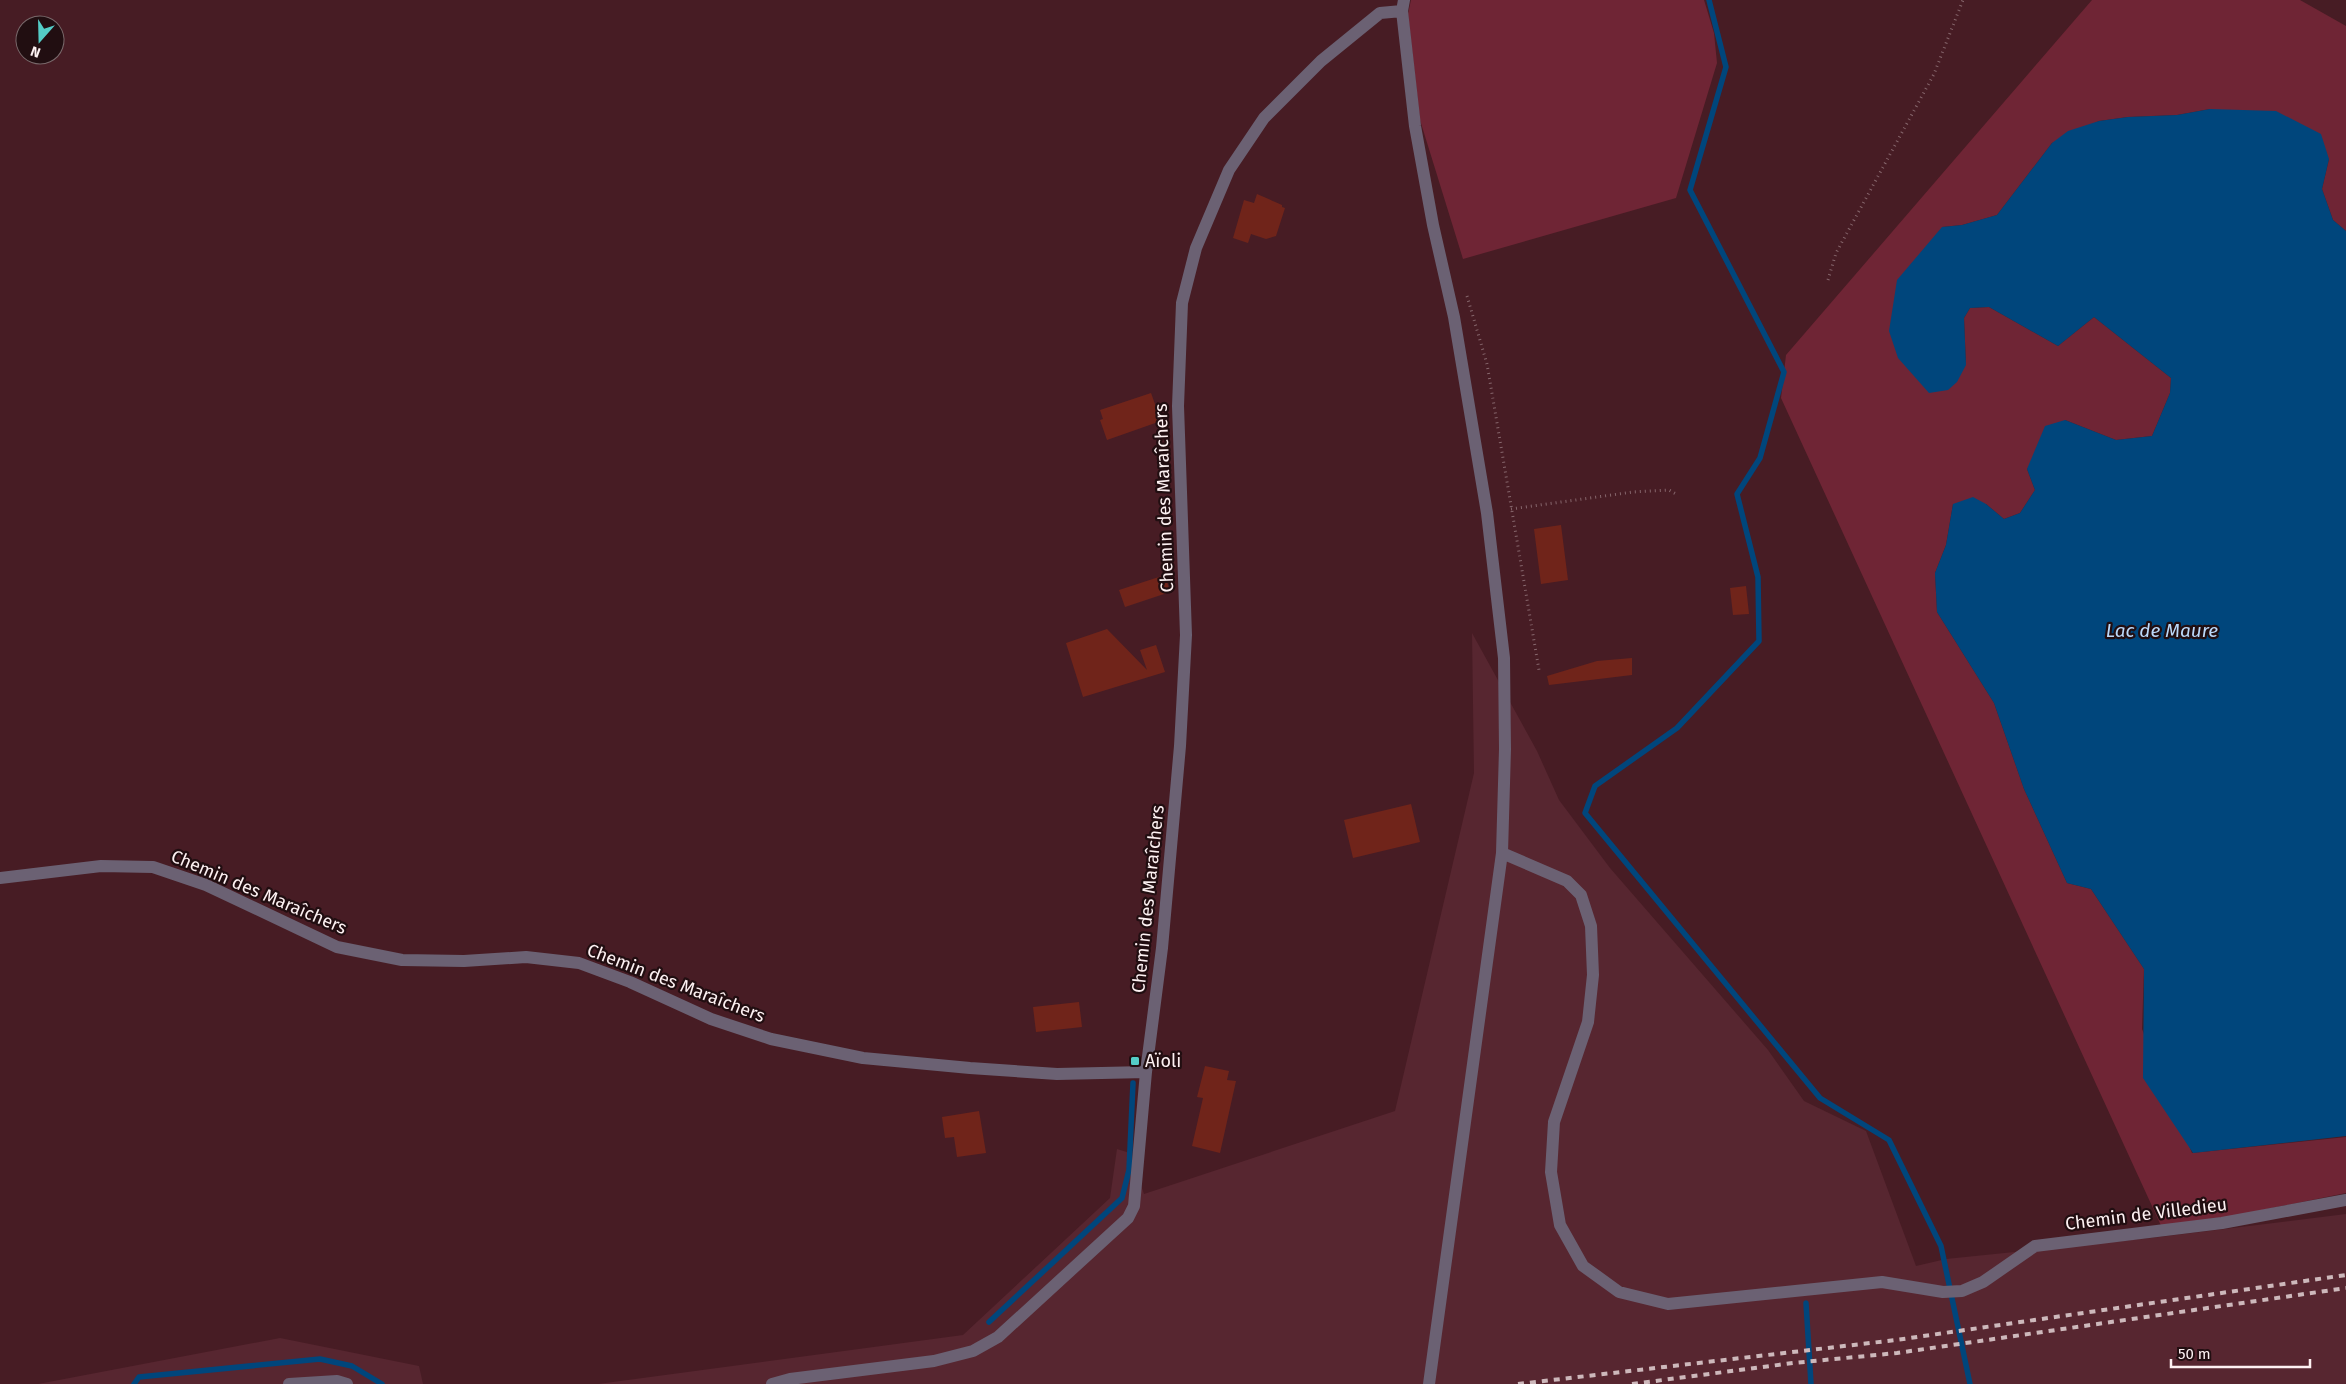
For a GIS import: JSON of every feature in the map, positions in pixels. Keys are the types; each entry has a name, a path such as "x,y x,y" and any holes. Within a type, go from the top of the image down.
{"street":[{"path":"1403,5 1415,126 1433,225 1454,317 1487,513 1504,658 1506,749 1502,853 1429,1384"},
{"name":"Chemin des Maraîchers","path":"772,1384 934,1361 973,1351 998,1337 1128,1218 1134,1206 1146,1072 1162,948 1180,746 1186,635 1178,406 1182,303 1196,248 1229,170 1264,118 1321,61 1380,13 1403,5"},
{"name":"Chemin de Villedieu","path":"1502,853 1568,881 1581,895 1591,926 1594,975 1588,1022 1554,1122 1551,1172 1560,1224 1583,1266 1619,1292 1668,1304 1882,1282 1943,1292 1962,1291 1983,1282 2034,1246 2222,1223 2346,1200"},
{"name":"Chemin des Maraîchers","path":"0,878 101,866 153,867 206,885 337,946 402,960 464,961 526,958 579,963 630,982 711,1019 790,1042 863,1058 1057,1074 1146,1072"},
{"path":"289,1384 337,1381 347,1384"}],"path":[{"path":"1828,280 1836,253 1934,74 1963,0"},
{"path":"1462,288 1467,296 1487,364 1539,670"},
{"path":"1511,509 1633,492 1669,490 1676,494"}],"shaded area":[{"path":"1411,0 1704,0 1714,33 1717,63 1676,198 1463,259 1420,120 1408,14"},
{"path":"2092,0 2300,0 2346,26 2346,231 2333,220 2322,189 2329,159 2210,109 2177,115 2128,117 2099,121 2052,143 1997,215 1962,225 1942,227 1966,365 1964,318 1970,308 1989,307 2058,346 2094,317 2171,378 2170,393 2152,436 2116,440 2065,420 2027,469 2035,490 2020,513 2004,519 1986,504 1953,504 1946,545 1935,573 1937,612 1994,703 2024,789 2067,883 2091,889 2144,969 2142,1029 2192,1153 2346,1137 2346,1193 2163,1230 1781,398 1786,355"},
{"path":"1472,633 1537,751 1559,800 1610,868 1768,1050 1804,1101 1866,1131 1916,1266 1946,1259 2151,1238 2346,1214 2346,1384 598,1384 963,1335 1110,1198 1117,1149 1130,1153 1144,1194 1395,1111 1474,773"},
{"path":"280,1338 419,1366 423,1384 38,1384"}],"water":[{"name":"Lac de Maure","path":"2210,109 2276,111 2321,134 2329,159 2322,189 2333,220 2346,231 2346,1136 2193,1153 2143,1078 2144,969 2091,889 2067,883 2024,789 1994,703 1937,612 1935,573 1946,545 1953,504 1973,497 1986,504 2004,519 2020,513 2035,490 2027,469 2045,426 2065,420 2116,440 2152,436 2170,393 2171,378 2094,317 2058,346 1989,307 1970,308 1964,318 1966,365 1957,382 1948,390 1929,393 1898,358 1889,331 1897,280 1942,227 1962,225 1997,215 2052,143 2068,131 2099,121 2128,117 2177,115"}],"building":[{"path":"1257,194 1285,208 1276,236 1266,239 1251,234 1248,243 1233,238 1244,200 1254,203"},
{"path":"1151,393 1161,421 1107,440 1100,420 1103,419 1100,410"},
{"path":"1561,525 1568,580 1541,584 1534,529"},
{"path":"1165,575 1170,592 1125,607 1119,590"},
{"path":"1746,586 1749,614 1733,615 1730,588"},
{"path":"1107,629 1147,670 1140,650 1156,645 1165,672 1083,697 1066,643"},
{"path":"1632,658 1632,675 1549,685 1547,676 1597,661"},
{"path":"1411,804 1420,842 1353,858 1344,820"},
{"path":"1079,1002 1082,1027 1036,1032 1033,1007"},
{"path":"1205,1066 1229,1071 1227,1080 1236,1081 1220,1153 1192,1146 1203,1098 1197,1097"},
{"path":"979,1111 986,1153 957,1157 954,1137 945,1138 942,1117"}],"waterway":[{"path":"1709,0 1726,67 1690,190 1784,372 1760,458 1737,494 1758,577 1759,641 1677,728 1595,786 1585,813 1820,1098 1889,1140 1941,1246 1970,1384"},
{"path":"989,1322 1122,1198 1129,1170 1133,1083"},
{"path":"1806,1303 1811,1384"},
{"path":"134,1384 139,1377 320,1359 352,1366 382,1384"}],"railway":[{"path":"1518,1384 1896,1340 2346,1275"},
{"path":"1632,1384 1793,1363 1897,1353 2346,1288"}],"place":[{"name":"Aïoli","path":"1135,1061"}]}
